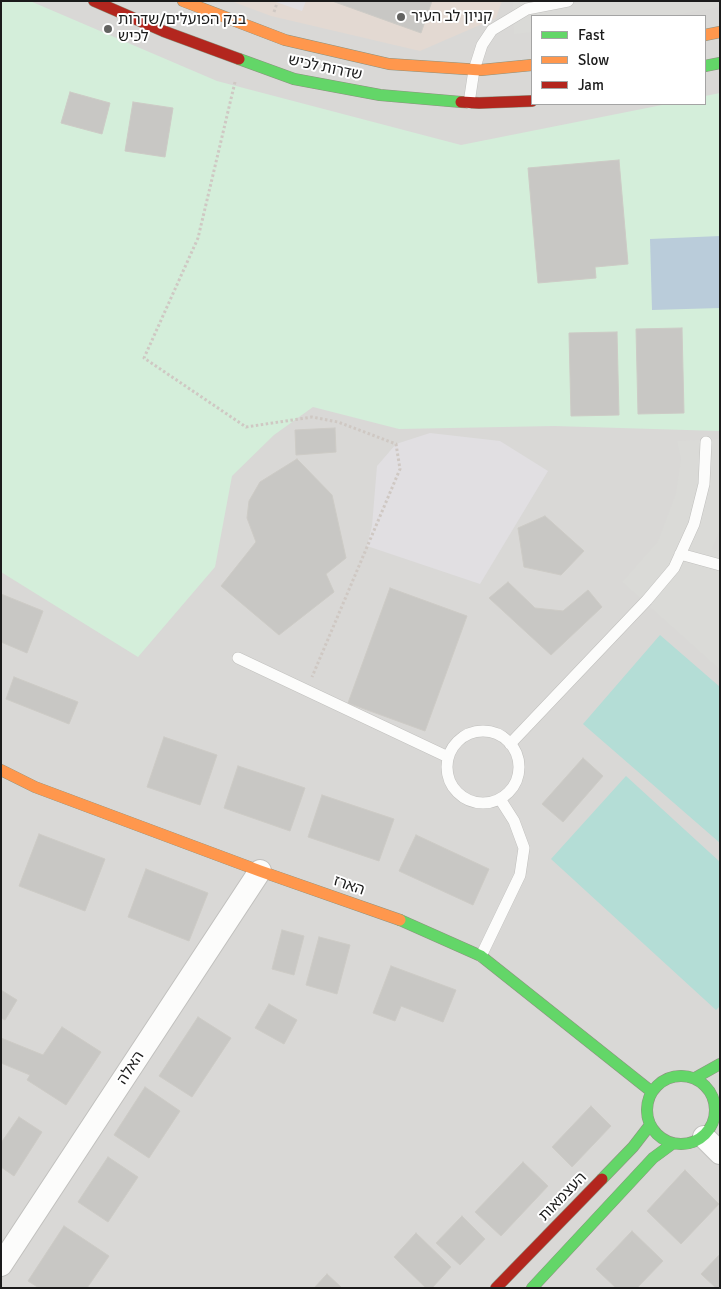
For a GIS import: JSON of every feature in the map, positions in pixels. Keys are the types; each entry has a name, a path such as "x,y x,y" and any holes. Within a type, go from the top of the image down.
{"street":[{"name":"שדרות לכיש","path":"94,1 163,32 294,79 380,95 469,102 531,101"},
{"name":"שדרות לכיש","path":"183,1 285,40 389,64 474,70 531,65"},
{"path":"706,35 720,32"},
{"path":"706,66 720,63"},
{"name":"הארז","path":"1,770 35,786 260,870 412,924 481,956 652,1092"},
{"name":"האלה","path":"1,1265 260,870"},
{"path":"695,1078 720,1064"},
{"path":"676,1076 695,1078 704,1084 717,1100 714,1122 704,1137 694,1143 672,1144 655,1134 646,1114 647,1102 658,1084 666,1079 676,1076"},
{"name":"העצמאות","path":"496,1288 633,1147 650,1125"},
{"path":"704,1137 720,1154"},
{"path":"532,1288 653,1158 672,1144"}],"lane":[{"path":"469,102 474,70 482,45 492,30 528,5 568,1"},
{"path":"510,744 647,600 674,568 694,524 704,484 706,442"},
{"path":"680,554 720,565"},
{"path":"238,658 448,757"},
{"path":"485,731 503,737 510,744 516,753 518,774 512,788 500,799 482,803 464,798 451,785 446,766 452,748 458,740 466,735 485,731"},
{"path":"481,956 520,875 524,848 514,820 500,799"}],"path":[{"path":"235,82 198,238 144,358 246,427 312,417 338,422 396,444 400,468 307,690"}],"shaded area":[{"path":"1,1 720,1 720,1288 1,1288"},
{"path":"231,1 502,1 496,18 420,51 271,16"},
{"path":"273,1 306,1 302,11"},
{"path":"513,1 720,1 720,7 676,15 531,15 531,32 514,34"},
{"path":"720,236 720,308 652,310 650,239"},
{"path":"430,433 500,441 548,471 480,584 367,546 372,526 377,466 396,444"},
{"path":"720,439 720,530 712,549 720,551 720,670 622,582 658,541 676,493 681,460 677,441"},
{"path":"660,635 720,687 720,843 583,724"},
{"path":"626,776 720,862 720,1006 716,1010 551,859"}],"green space":[{"path":"1,1 30,1 217,81 461,145 662,105 706,105 706,96 720,93 720,431 554,426 399,429 313,407 274,435 232,476 215,567 138,657 1,572"}],"building":[{"name":"קניון לב העיר","path":"332,1 432,1 421,33"},
{"path":"70,92 110,103 102,134 61,123"},
{"path":"133,102 173,108 165,157 125,151"},
{"path":"619,160 628,264 595,267 596,278 538,283 528,168"},
{"path":"682,328 684,413 638,414 636,329"},
{"path":"617,332 619,415 571,416 569,333"},
{"path":"335,428 336,452 296,455 295,430"},
{"path":"297,459 332,495 346,558 326,574 334,592 279,635 221,586 256,542 247,518 249,501 260,482"},
{"path":"545,516 584,551 561,575 524,567 518,528"},
{"path":"508,582 535,608 563,611 588,590 602,607 551,655 489,598"},
{"path":"390,588 467,616 425,731 348,703"},
{"path":"1,594 43,611 27,653 1,642"},
{"path":"14,677 78,702 69,724 6,699"},
{"path":"164,737 217,755 200,805 147,787"},
{"path":"583,758 603,776 563,822 542,804"},
{"path":"238,766 305,788 290,831 224,808"},
{"path":"322,795 394,819 379,861 308,837"},
{"path":"39,834 105,859 85,911 19,886"},
{"path":"416,835 489,869 473,905 399,871"},
{"path":"146,869 208,893 189,941 128,917"},
{"path":"282,930 304,936 294,975 272,969"},
{"path":"319,937 350,945 337,994 306,985"},
{"path":"391,966 456,990 443,1022 401,1006 395,1021 373,1013"},
{"path":"1,990 17,1000 5,1020 1,1018"},
{"path":"269,1004 297,1020 284,1044 255,1028"},
{"path":"198,1017 231,1038 192,1097 159,1076"},
{"path":"62,1027 101,1052 66,1105 27,1080 30,1075 1,1063 1,1038 43,1055"},
{"path":"145,1087 180,1111 149,1158 114,1135"},
{"path":"591,1106 611,1126 572,1167 552,1147"},
{"path":"19,1117 42,1132 14,1176 1,1167 1,1143"},
{"path":"108,1157 138,1177 108,1222 78,1202"},
{"path":"523,1162 548,1186 501,1236 475,1212"},
{"path":"685,1170 719,1204 681,1244 647,1211"},
{"path":"462,1216 485,1239 460,1265 436,1243"},
{"path":"64,1226 109,1256 87,1288 39,1288 28,1281"},
{"path":"632,1231 663,1261 637,1288 616,1288 596,1269"},
{"path":"416,1233 451,1267 432,1288 426,1288 394,1257"},
{"path":"720,1254 720,1288 716,1288 701,1274"},
{"path":"327,1274 342,1288 314,1288"}],"traffic: fast":[{"path":"239,59 294,79 380,95 461,102"},
{"path":"706,66 720,63"},
{"path":"400,920 481,956 652,1092"},
{"path":"695,1078 720,1064"},
{"path":"674,1076 688,1076 700,1081 710,1091 715,1103 715,1110 715,1117 710,1129 700,1139 688,1144 674,1144 662,1139 652,1129 647,1117 647,1103 652,1091 662,1081 674,1076"},
{"path":"602,1179 633,1147 650,1125"},
{"path":"532,1288 653,1158 672,1144"}],"traffic: slow":[{"path":"183,1 285,40 389,64 481,70 531,65"},
{"path":"706,35 720,32"},
{"path":"1,770 35,787 260,871 400,920"}],"traffic: jam":[{"path":"94,1 163,31 239,59"},
{"path":"461,102 531,101"},
{"path":"496,1288 602,1179"}],"place":[{"name":"קניון לב העיר","path":"401,17"},
{"name":"בנק הפועלים/שדרות לכיש","path":"108,29"}]}
